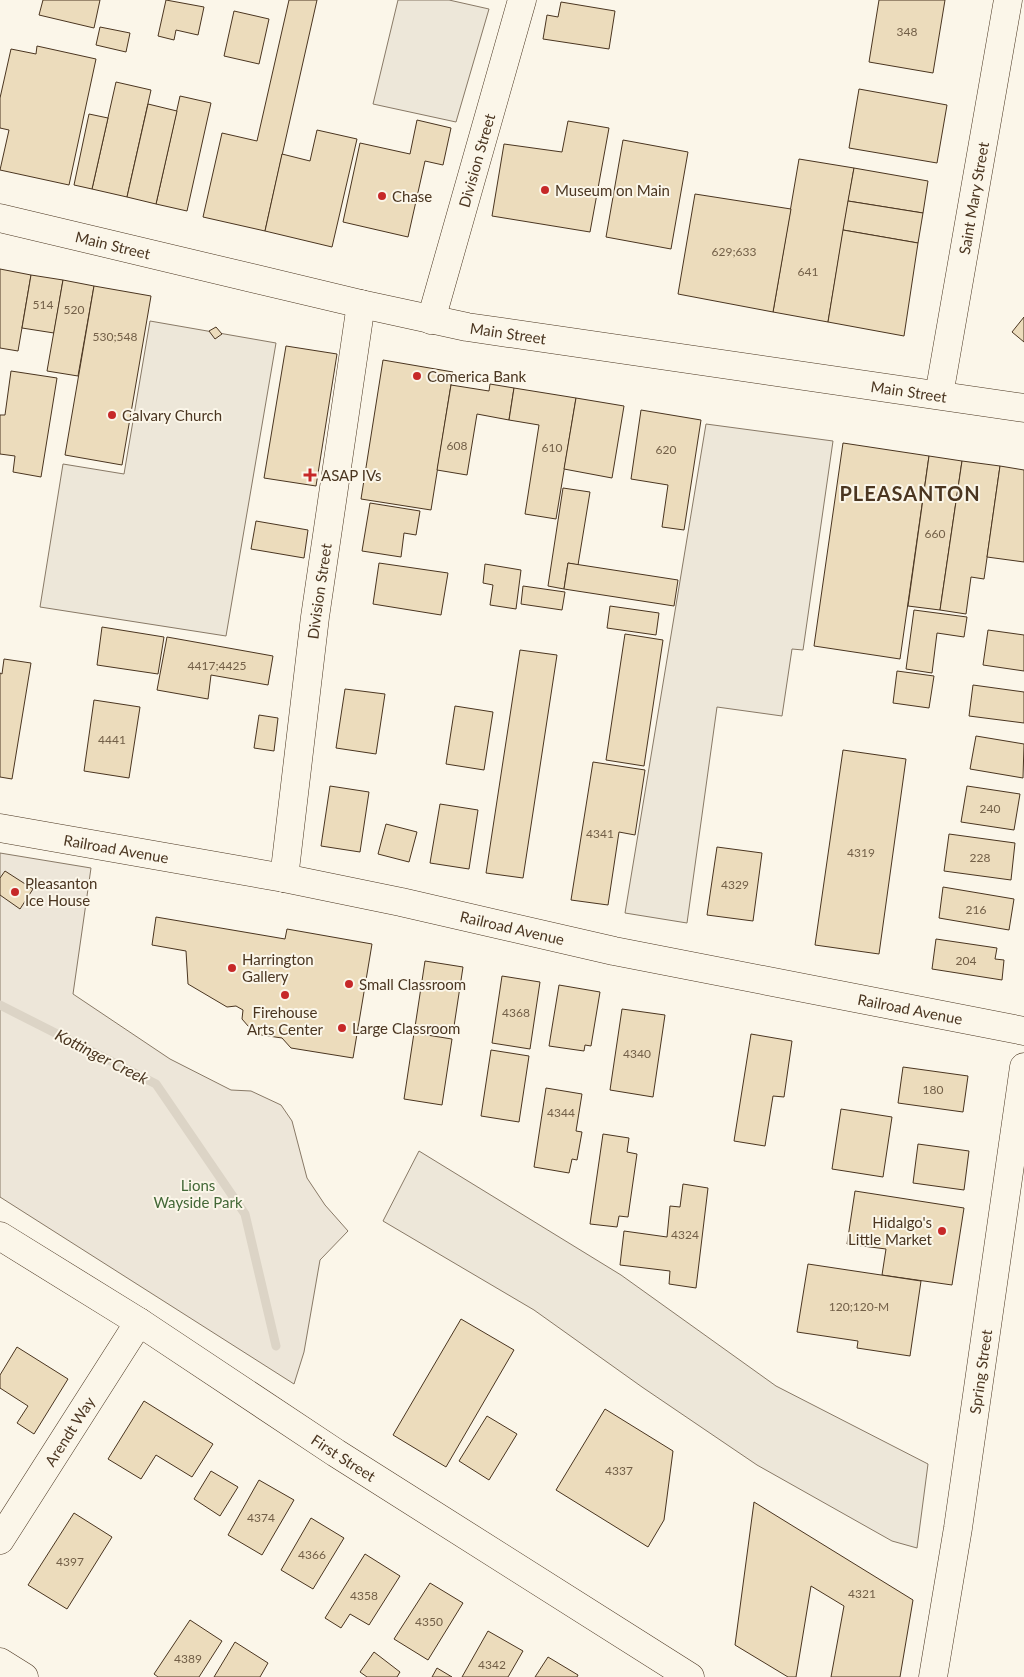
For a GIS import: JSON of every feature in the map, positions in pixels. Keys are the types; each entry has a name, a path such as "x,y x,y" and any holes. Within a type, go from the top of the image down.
{"street":[{"name":"Division Street","path":"430,320 522,0"},
{"name":"Saint Mary Street","path":"938,395 1008,0"},
{"name":"Main Street","path":"0,218 430,320 1024,408"},
{"name":"Division Street","path":"284,878 315,617 361,304"},
{"name":"Railroad Avenue","path":"0,828 284,878 401,902 614,951 1024,1031"},
{"name":"Spring Street","path":"933,1677 958,1528 1024,1066"},
{"name":"First Street","path":"0,1236 139,1322 336,1453 690,1677"},
{"name":"Arendt Way","path":"0,1540 139,1322"},
{"path":"0,1662 24,1677"}],"green space":[{"name":"Lions Wayside Park","path":"0,853 91,868 73,994 170,1059 231,1090 251,1091 281,1105 292,1121 307,1178 325,1205 348,1231 320,1260 304,1352 294,1384 0,1197"}],"shaded area":[{"path":"398,0 449,0 489,9 456,122 373,104"},
{"path":"150,321 276,343 226,636 40,607 63,464 124,474"},
{"path":"706,424 833,441 803,650 792,649 782,716 717,707 687,923 625,913"},
{"path":"419,1151 621,1275 776,1386 928,1464 917,1548 892,1541 757,1465 642,1387 534,1310 383,1221"}],"building":[{"path":"43,0 100,0 94,28 39,15"},
{"path":"166,0 204,7 198,35 176,30 174,40 158,36"},
{"path":"289,0 317,0 265,231 203,217 222,133 257,141"},
{"path":"879,0 945,0 933,73 869,62"},
{"path":"561,2 615,11 609,49 543,39 547,15 558,17"},
{"path":"234,11 269,19 259,64 224,56"},
{"path":"100,27 130,33 126,52 96,45"},
{"path":"37,46 96,59 69,185 0,170 9,130 0,128 0,98 11,49 36,54"},
{"path":"116,82 151,90 127,197 92,189"},
{"path":"859,89 947,105 937,163 849,148"},
{"path":"180,96 211,103 187,211 156,204"},
{"path":"148,104 177,111 156,204 127,197"},
{"path":"89,114 108,118 92,189 74,185"},
{"path":"417,120 451,128 443,165 425,161 408,237 343,222 360,143 410,154"},
{"path":"568,121 609,128 590,232 492,216 504,144 562,152"},
{"path":"317,130 357,139 332,247 265,231 282,154 310,161"},
{"path":"623,140 688,152 671,249 606,237"},
{"path":"799,159 854,168 828,322 773,312"},
{"path":"854,168 928,181 923,213 848,201"},
{"path":"695,194 791,209 773,312 678,294"},
{"path":"848,201 923,213 918,243 843,230"},
{"path":"843,230 918,243 904,336 828,322"},
{"path":"0,269 31,275 18,351 0,348"},
{"path":"31,275 63,280 54,333 22,328"},
{"path":"63,280 94,286 78,376 47,371"},
{"path":"94,286 151,296 122,465 65,455"},
{"path":"1024,317 1024,342 1012,332"},
{"path":"216,327 222,334 215,339 209,331"},
{"path":"286,346 337,354 316,486 264,478"},
{"path":"383,360 453,372 431,510 361,499"},
{"path":"11,371 57,378 41,477 13,472 15,456 0,454 0,415 5,415"},
{"path":"490,384 514,388 509,420 477,414 467,475 437,470 451,385 489,391"},
{"path":"514,388 576,398 556,519 525,514 539,425 509,420"},
{"path":"576,398 624,406 612,478 564,469"},
{"path":"641,410 701,420 684,530 662,527 668,485 631,479"},
{"path":"843,443 929,456 900,659 814,646"},
{"path":"929,456 962,461 940,610 908,606"},
{"path":"962,461 1000,466 984,579 971,577 966,614 940,610"},
{"path":"1000,466 1024,470 1024,562 987,557"},
{"path":"563,488 590,492 578,565 568,563 564,589 548,586"},
{"path":"370,503 420,511 416,535 404,533 401,557 362,551"},
{"path":"256,521 308,530 304,558 251,549"},
{"path":"379,563 448,573 441,615 373,604"},
{"path":"568,563 678,580 674,606 564,589"},
{"path":"485,564 521,570 516,609 490,605 493,585 483,583"},
{"path":"523,586 565,592 562,610 521,604"},
{"path":"610,606 659,613 656,635 607,628"},
{"path":"914,610 967,617 964,637 937,633 932,673 906,669"},
{"path":"102,627 164,637 158,674 97,665"},
{"path":"988,630 1024,635 1024,671 983,665"},
{"path":"625,634 663,640 644,766 606,760"},
{"path":"167,637 273,656 268,685 211,675 208,699 157,690"},
{"path":"520,650 557,655 523,878 486,873"},
{"path":"4,659 31,663 12,779 0,777 0,673 2,674"},
{"path":"897,671 934,676 929,708 893,703"},
{"path":"973,685 1024,692 1024,723 969,716"},
{"path":"345,689 385,694 376,754 336,748"},
{"path":"94,700 140,707 129,778 84,771"},
{"path":"455,706 493,712 484,770 446,764"},
{"path":"259,715 278,718 274,751 254,748"},
{"path":"976,736 1024,744 1023,778 970,769"},
{"path":"843,750 906,759 879,954 815,945"},
{"path":"593,762 645,770 635,835 619,832 608,905 571,900"},
{"path":"330,786 369,792 360,852 321,846"},
{"path":"967,786 1020,794 1014,830 961,822"},
{"path":"440,804 478,810 469,869 430,863"},
{"path":"386,824 417,832 409,862 378,854"},
{"path":"949,834 1015,843 1011,880 944,871"},
{"path":"717,847 762,853 753,921 707,915"},
{"name":"Pleasanton Ice House","path":"5,871 33,889 20,909 0,895 0,878"},
{"path":"943,887 1014,899 1009,930 939,918"},
{"name":"Firehouse Arts Center","path":"156,917 285,939 287,929 372,944 353,1058 291,1048 282,1038 255,1034 242,1019 243,1010 236,1006 227,1007 188,984 186,951 152,945"},
{"path":"936,939 997,948 995,959 1004,960 1002,980 932,969"},
{"path":"425,961 463,967 453,1033 415,1027"},
{"path":"502,976 540,982 530,1049 492,1043"},
{"path":"559,985 600,992 591,1046 585,1045 584,1051 549,1046"},
{"path":"622,1009 665,1015 653,1097 610,1090"},
{"path":"414,1033 452,1039 442,1105 404,1099"},
{"path":"751,1034 792,1041 784,1097 773,1096 765,1146 734,1141"},
{"path":"491,1050 529,1056 519,1122 481,1116"},
{"path":"903,1067 968,1076 963,1112 898,1103"},
{"path":"546,1088 582,1094 576,1131 582,1132 577,1160 572,1159 569,1173 534,1167"},
{"path":"841,1109 892,1117 883,1177 832,1169"},
{"path":"603,1134 629,1138 627,1152 637,1154 628,1217 619,1216 617,1227 590,1224"},
{"path":"918,1144 969,1151 964,1190 913,1183"},
{"path":"683,1184 708,1188 696,1288 669,1284 670,1271 620,1265 624,1231 667,1237 670,1206 680,1207"},
{"path":"855,1191 964,1208 952,1285 882,1275 886,1249 847,1244"},
{"path":"808,1264 921,1281 910,1356 857,1348 858,1341 797,1332"},
{"path":"461,1319 514,1350 446,1467 393,1435"},
{"path":"17,1347 68,1379 34,1434 17,1423 28,1406 0,1388 0,1375"},
{"path":"144,1401 213,1444 192,1477 156,1455 141,1479 108,1459"},
{"path":"605,1409 673,1451 664,1520 648,1547 556,1490"},
{"path":"487,1416 517,1434 489,1480 459,1461"},
{"path":"211,1471 238,1487 220,1516 194,1499"},
{"path":"259,1480 294,1500 262,1555 228,1535"},
{"path":"754,1502 913,1600 900,1677 831,1677 844,1606 811,1586 796,1677 788,1677 735,1645"},
{"path":"74,1513 112,1537 67,1609 28,1585"},
{"path":"311,1518 344,1538 313,1589 281,1570"},
{"path":"365,1554 400,1576 369,1625 350,1614 341,1628 325,1618"},
{"path":"430,1583 463,1603 428,1660 394,1639"},
{"path":"190,1620 222,1641 199,1677 158,1677 154,1674"},
{"path":"488,1631 523,1651 508,1677 462,1677"},
{"path":"235,1642 268,1663 260,1677 214,1677"},
{"path":"374,1652 400,1672 397,1677 367,1677 360,1672"},
{"path":"548,1657 578,1675 577,1677 535,1677"},
{"path":"437,1668 452,1677 432,1677"}],"waterway":[{"name":"Kottinger Creek","path":"0,1005 156,1084 245,1214 276,1346"}],"place":[{"name":"Museum on Main","path":"545,190"},
{"name":"Chase","path":"382,196"},
{"name":"Comerica Bank","path":"417,376"},
{"name":"Calvary Church","path":"112,415"},
{"name":"ASAP IVs","path":"310,475"},
{"name":"Pleasanton Ice House","path":"15,892"},
{"name":"Harrington Gallery","path":"232,968"},
{"name":"Small Classroom","path":"349,984"},
{"name":"Firehouse Arts Center","path":"285,995"},
{"name":"Large Classroom","path":"342,1028"},
{"name":"Hidalgo's Little Market","path":"942,1231"}],"district":[{"name":"PLEASANTON","path":"910,493"}]}
